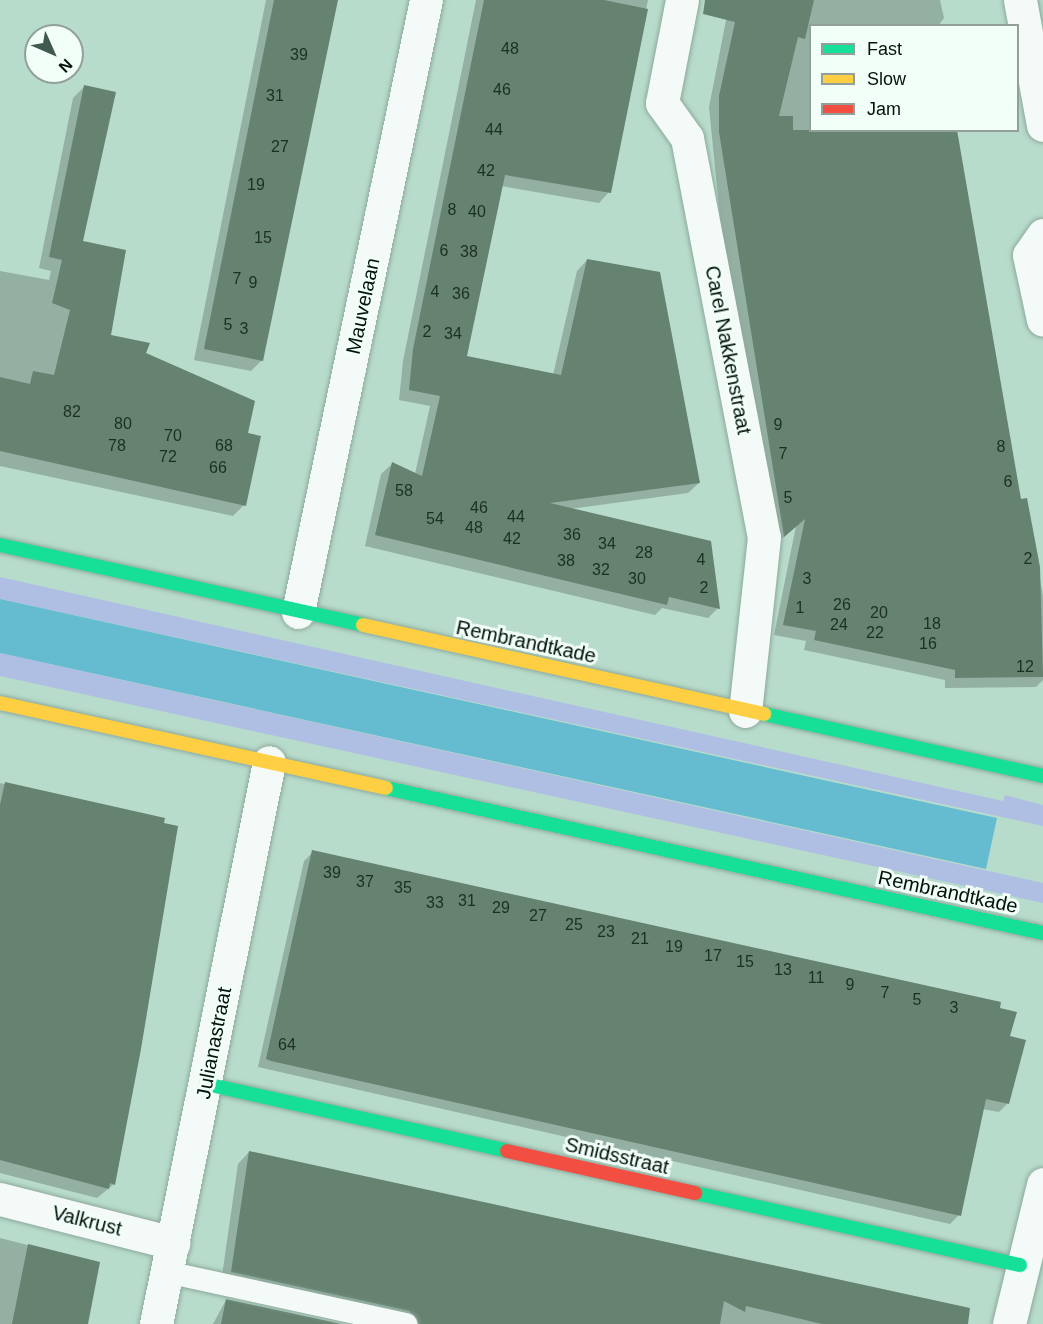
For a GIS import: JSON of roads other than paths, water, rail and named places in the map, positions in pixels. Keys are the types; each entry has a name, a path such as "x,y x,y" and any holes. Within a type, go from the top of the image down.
{"street":[{"name":"Mauvelaan","path":"298,612 426,0"},
{"name":"Carel Nakkenstraat","path":"682,0 662,103 687,138 764,537 745,711"},
{"path":"1020,0 1043,125"},
{"path":"1043,235 1029,255 1043,320"},
{"name":"Rembrandtkade","path":"0,545 1043,776"},
{"name":"Rembrandtkade","path":"0,704 1043,933"},
{"name":"Julianastraat","path":"156,1324 269,762"},
{"name":"Smidsstraat","path":"206,1084 1020,1265"},
{"path":"1009,1324 1020,1265 1037,1231 1043,1184"},
{"name":"Valkrust","path":"0,1199 170,1258"}],"lane":[{"path":"170,1258 406,1324"}]}
